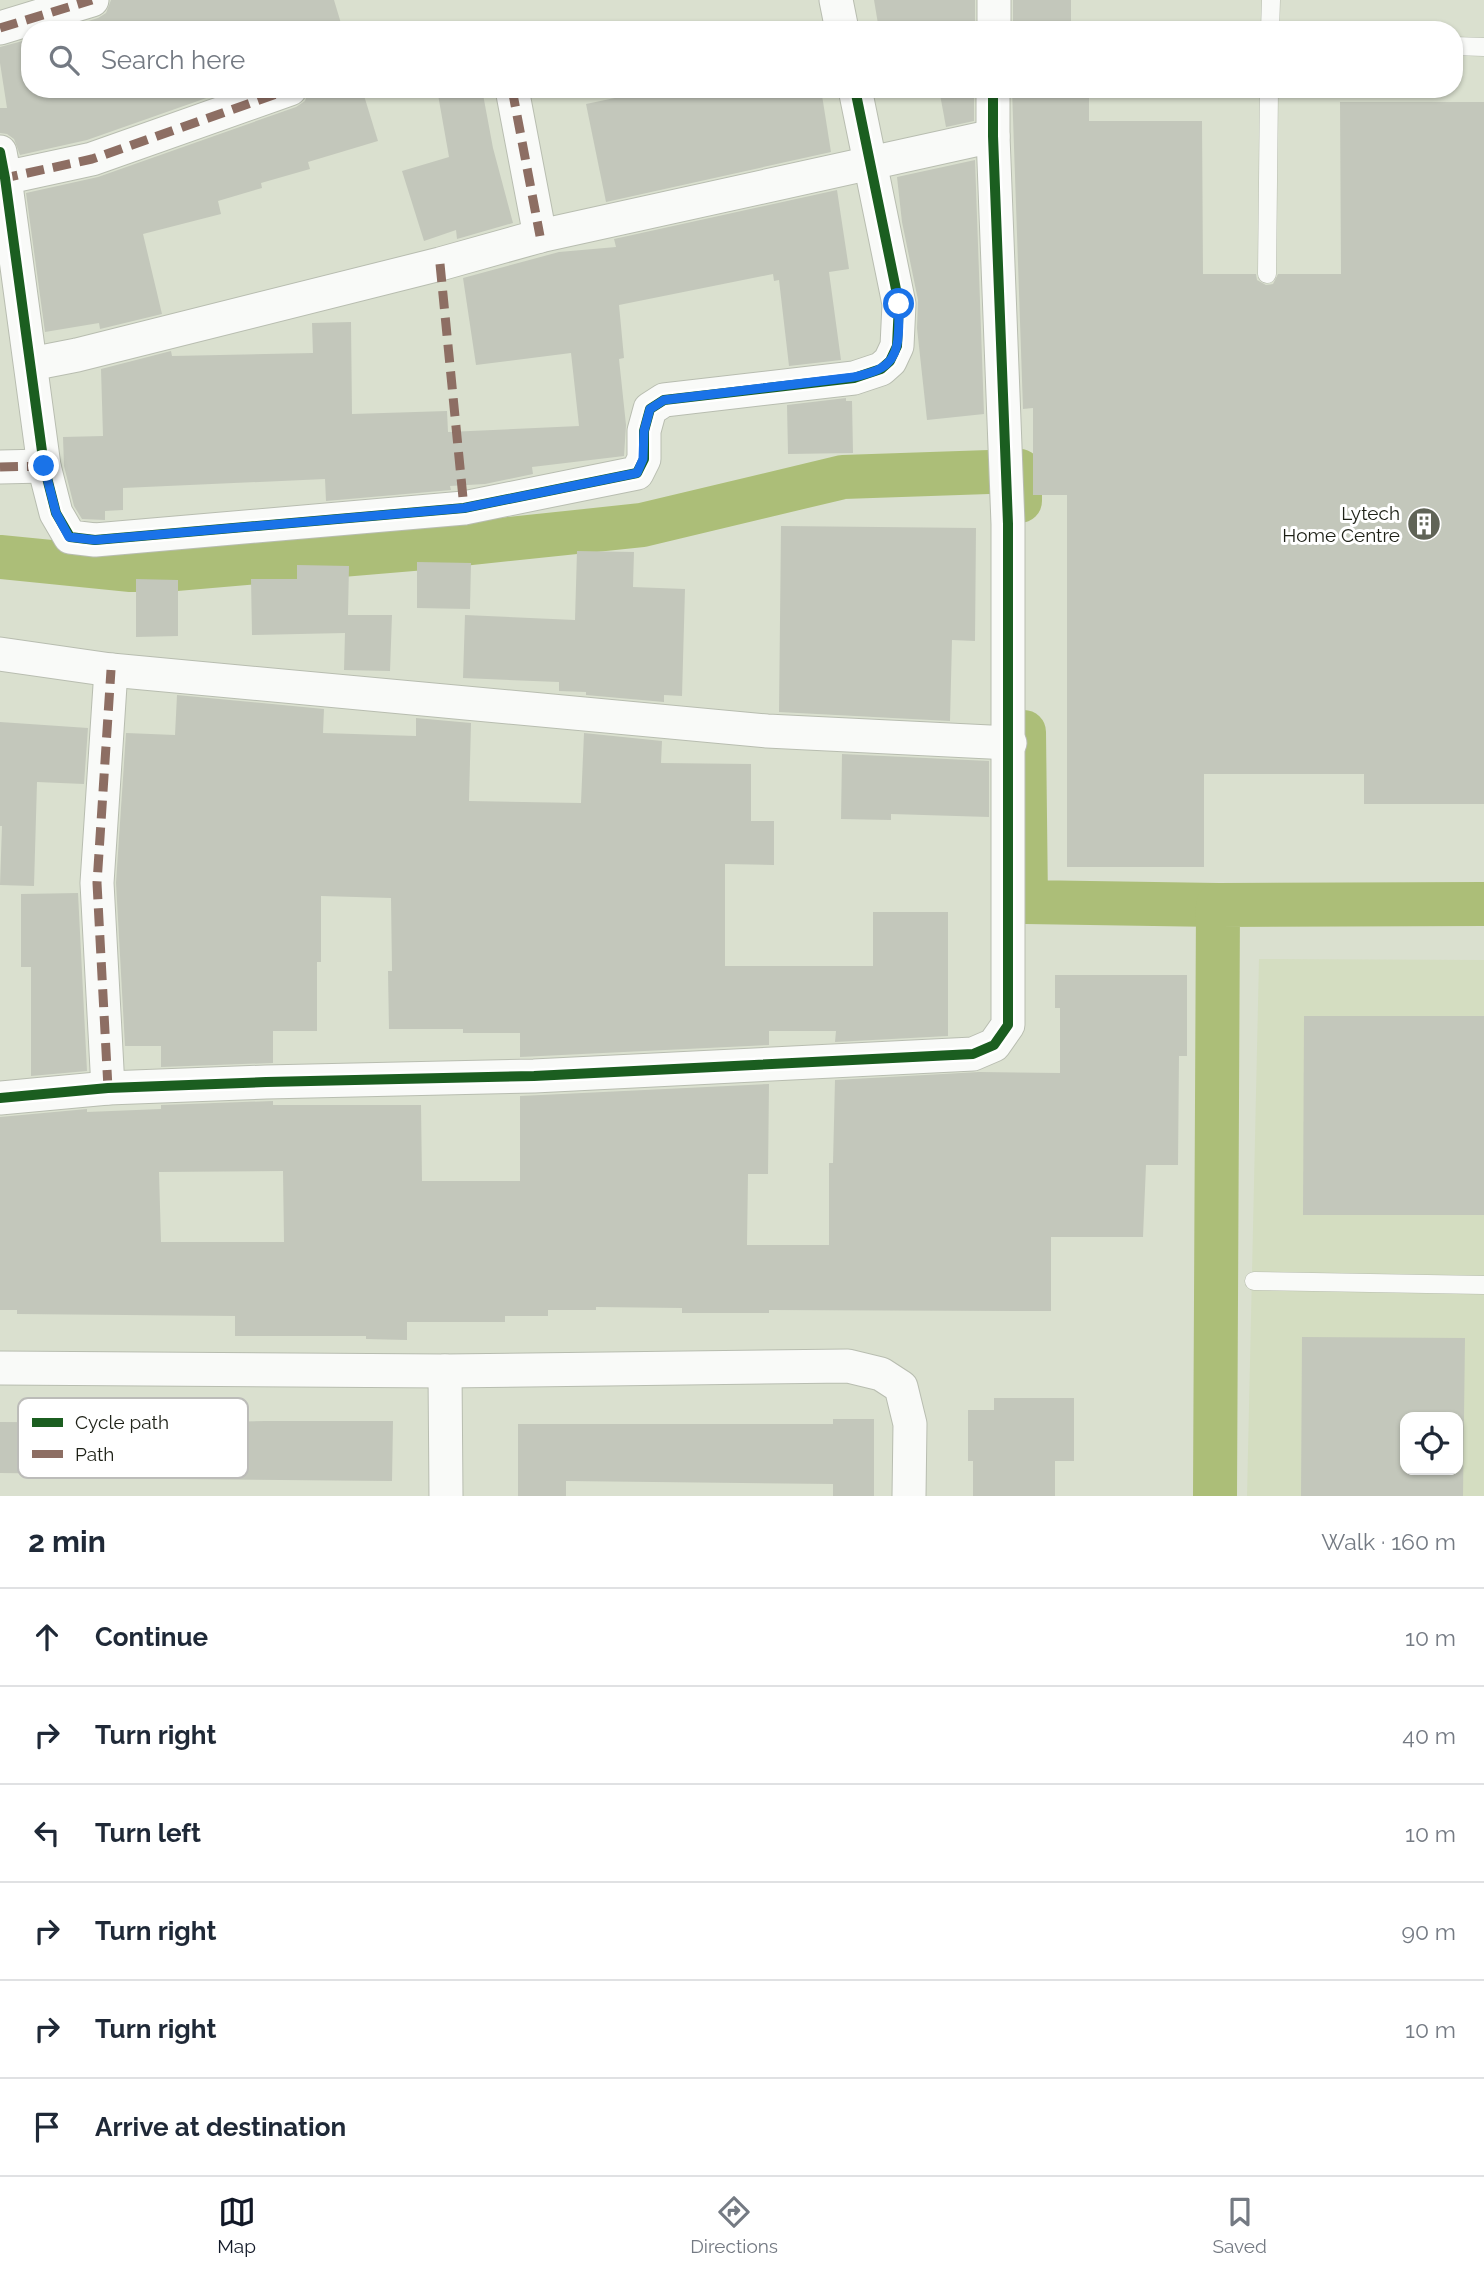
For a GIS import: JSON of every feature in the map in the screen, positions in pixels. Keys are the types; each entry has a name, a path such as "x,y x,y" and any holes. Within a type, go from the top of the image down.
{"street":[{"path":"23,21 92,0"},
{"path":"836,0 840,21"},
{"path":"994,0 994,21"},
{"path":"0,28 21,22"},
{"path":"265,98 92,159 2,169 44,466 56,513 69,537 95,540 464,508 637,473 643,459 644,431 650,409 664,400 854,377 881,369 890,361 898,346 899,304 857,98"},
{"path":"514,98 540,236"},
{"path":"0,1098 108,1088 534,1076 973,1054 994,1045 1008,1025 1010,743 1008,524 993,98"},
{"path":"30,364 91,352 426,268 540,236 870,161 993,136"},
{"path":"0,467 44,466"},
{"path":"0,654 111,670 767,731 1010,743"},
{"path":"108,1088 97,883 111,670"},
{"path":"0,1368 444,1371 848,1366 881,1374 901,1387 910,1424 909,1496"},
{"path":"444,1371 446,1496"}],"lane":[{"path":"1270,21 1271,0"},
{"path":"1463,46 1484,47"},
{"path":"1267,274 1269,98"},
{"path":"1254,1281 1484,1285"}],"shaded area":[{"path":"1259,959 1484,960 1484,1496 1247,1496"}],"building":[{"path":"111,0 334,0 340,21 88,21 106,13"},
{"path":"874,0 975,0 975,21 878,21"},
{"path":"1013,0 1071,0 1071,21 1013,21"},
{"path":"21,41 21,98 206,98 87,140 20,155 14,139 0,133 0,108 7,108 0,47"},
{"path":"306,98 365,98 378,141 308,162 310,169 261,183 262,188 218,201 221,214 143,234 162,314 100,329 99,323 45,332 26,193 98,177 296,107"},
{"path":"439,98 484,98 493,148 513,223 457,239 456,230 424,241 402,171 449,157"},
{"path":"615,98 822,98 831,152 606,202 586,104"},
{"path":"941,98 974,98 974,121 946,127"},
{"path":"1012,98 1089,98 1089,121 1202,121 1203,274 1256,274 1257,280 1266,285 1273,284 1278,274 1341,274 1340,102 1484,102 1484,804 1364,804 1364,774 1204,774 1204,867 1067,867 1067,495 1033,495 1033,408 1023,409"},
{"path":"975,160 984,414 927,420 917,328 918,300 902,222 897,177"},
{"path":"837,190 849,269 829,272 841,360 789,366 779,280 774,281 773,274 619,305 624,358 619,359 626,425 624,456 532,467 533,474 485,484 450,486 451,490 326,501 325,479 123,488 123,510 105,511 105,520 82,519 74,506 64,466 63,437 103,436 101,369 171,351 172,356 313,353 312,323 351,322 352,414 447,411 448,432 579,426 571,353 476,365 463,278 559,252 616,247 614,239"},
{"path":"846,398 846,401 852,401 853,453 788,454 787,405"},
{"path":"781,526 976,528 975,641 952,640 950,721 779,712"},
{"path":"577,551 634,552 633,587 685,589 682,696 664,695 664,702 559,691 559,682 463,678 465,615 575,620"},
{"path":"417,562 471,563 470,609 417,608"},
{"path":"297,565 349,566 348,615 392,615 390,671 344,670 345,633 252,635 251,579 297,579"},
{"path":"136,579 178,580 178,636 136,637"},
{"path":"177,695 324,709 323,733 416,736 416,718 471,723 469,801 581,803 584,733 662,741 661,763 751,764 751,821 774,821 774,865 725,864 725,966 873,966 873,912 948,912 948,1036 835,1042 836,1031 769,1031 769,1045 520,1057 520,1033 463,1033 463,1029 389,1029 388,971 392,971 391,898 321,896 317,1031 273,1031 273,1063 161,1067 161,1046 125,1046 116,883 126,733 175,735"},
{"path":"0,722 88,728 84,784 37,782 34,886 0,885"},
{"path":"842,754 989,761 989,817 891,814 891,820 841,819"},
{"path":"78,893 87,1071 31,1076 31,967 21,967 21,894"},
{"path":"1055,975 1187,975 1187,1056 1179,1056 1178,1165 1146,1165 1143,1237 1051,1237 1051,1311 769,1310 769,1313 682,1313 682,1308 596,1307 596,1310 548,1310 548,1316 505,1316 505,1322 407,1322 407,1340 366,1339 366,1336 235,1336 235,1316 17,1314 17,1310 0,1310 0,1117 87,1109 87,1112 161,1109 161,1105 273,1101 273,1105 421,1105 422,1181 520,1181 520,1096 769,1084 768,1174 748,1174 747,1245 829,1245 829,1163 833,1163 835,1080 979,1072 1060,1073 1060,1008 1055,1008","holes":["283,1171 284,1242 161,1242 159,1172"]},
{"path":"1304,1016 1484,1016 1484,1215 1303,1215"},
{"path":"1302,1337 1465,1338 1463,1496 1301,1496"},
{"path":"994,1398 1074,1398 1074,1461 1055,1461 1055,1496 973,1496 973,1461 968,1461 968,1410 994,1410"},
{"path":"833,1419 874,1419 874,1496 833,1496 833,1484 566,1481 566,1496 518,1496 518,1424 833,1424"},
{"path":"248,1421 393,1421 392,1481 146,1478 248,1478"},
{"path":"0,1422 18,1422 18,1473 0,1473"}],"waterway":[{"path":"0,557 131,570 164,570 424,548 642,525 843,477 1020,471 1020,501"},
{"path":"1024,732 1026,902 1218,905"},
{"path":"1215,1496 1218,905 1484,904"}],"marked path":[{"path":"23,21 92,0"},
{"path":"0,28 21,22"},
{"path":"0,179 92,159 265,98"},
{"path":"514,98 540,236"},
{"path":"440,264 464,508"},
{"path":"0,467 44,466"},
{"path":"108,1088 97,883 111,670"}],"cycle path":[{"path":"0,152 44,466 56,513 70,537 95,540 464,508 637,473 644,459 644,431 650,409 664,400 854,378 881,369 890,361 897,346 899,304 857,98"},
{"path":"0,1098 108,1088 534,1076 973,1054 994,1045 1008,1025 1008,524 993,98"}],"place":[{"name":"Lytech Home Centre","path":"1424,524"}],"route":[{"path":"44,466 56,513 69,537 95,540 464,508 637,473 643,459 644,431 650,409 664,400 854,377 881,369 890,361 898,346 899,304"}]}
